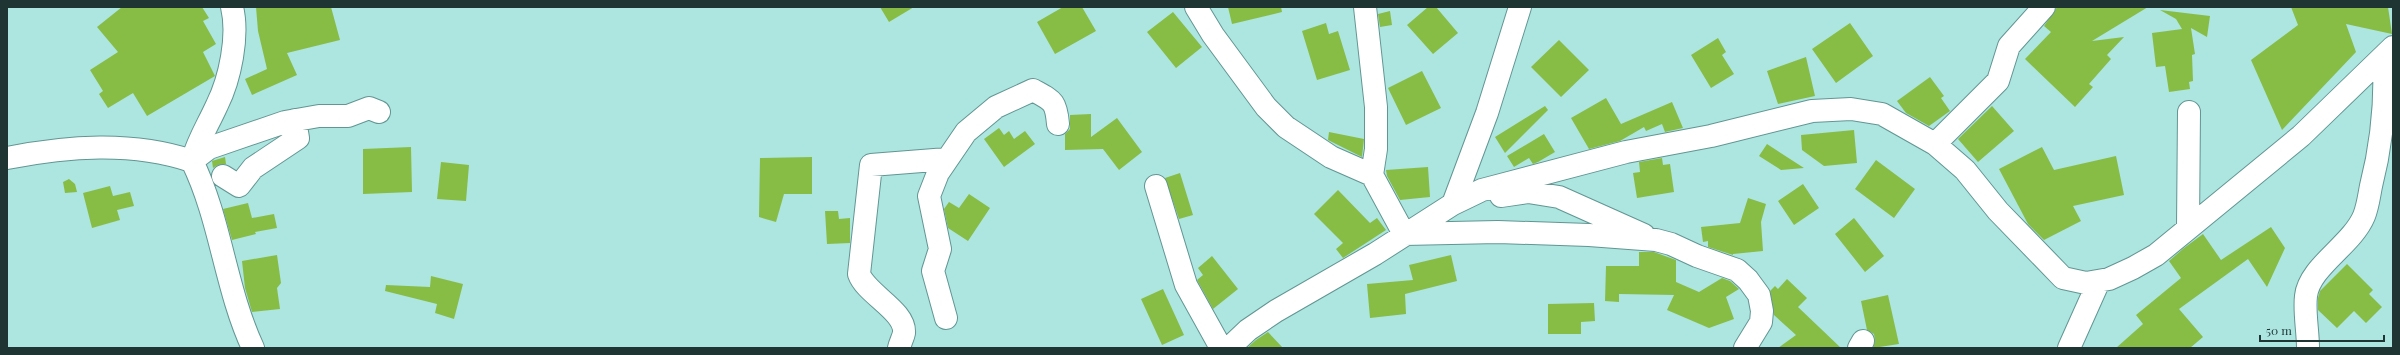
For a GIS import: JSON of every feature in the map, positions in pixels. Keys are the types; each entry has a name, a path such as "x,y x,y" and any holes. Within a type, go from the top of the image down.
{"street":[{"path":"192,161 200,137 218,105 225,87 235,43 236,31 232,7"},
{"path":"1196,7 1213,35 1266,107 1286,127 1331,157 1372,175"},
{"path":"1365,7 1376,107 1376,149 1372,175 1404,234"},
{"path":"1452,204 1488,113 1520,7"},
{"path":"1935,144 1994,85 2001,73 2005,55 2009,46 2044,7"},
{"path":"1156,186 1186,285 1221,348 1248,330 1375,254 1452,204 1482,190 1626,152 1711,136 1812,111 1851,109 1882,114 1935,144 1966,170 2003,217 2063,278 2074,282 2099,281 2120,275 2150,258 2300,136 2388,52"},
{"path":"2308,348 2306,296 2308,286 2314,276 2357,230 2364,215 2380,149 2388,52"},
{"path":"946,318 933,271 940,249 929,196 938,173 966,132 996,107 1033,90 1052,100 1056,106 1058,124"},
{"path":"192,161 209,148 240,136 295,120 319,116 348,116 369,108 379,112"},
{"path":"2188,227 2189,112"},
{"path":"223,176 239,186 253,168 298,138 295,120"},
{"path":"7,158 52,149 82,147 169,153 192,161 203,183 237,308 252,348"},
{"path":"899,348 904,332 902,324 897,315 862,282 859,274 871,165 947,159"},
{"path":"1452,204 1512,194 1544,194 1559,197 1656,240 1737,270 1748,280 1759,295 1762,311 1761,322 1745,348"},
{"path":"1404,234 1498,232 1656,240"},
{"path":"2070,348 2099,281"}],"building":[{"path":"122,7 202,7 209,18 203,21 216,44 203,52 215,76 147,116 133,93 108,108 99,94 103,91 90,70 118,52 97,27"},
{"path":"256,7 331,7 340,40 287,53 297,75 252,95 245,79 267,69 258,31"},
{"path":"880,7 914,7 889,22"},
{"path":"1063,7 1082,7 1096,31 1055,54 1037,22"},
{"path":"1228,7 1281,7 1282,12 1232,24"},
{"path":"1428,7 1436,7 1458,33 1433,54 1407,25"},
{"path":"2057,7 2148,7 2092,41 2124,37 2107,55 2111,59 2089,84 2093,87 2075,107 2025,59 2051,32 2044,26"},
{"path":"2291,7 2388,7 2392,34 2346,24 2356,52 2282,130 2251,60 2298,25"},
{"path":"2160,10 2210,16 2207,37 2191,28 2195,54 2192,55 2193,81 2189,82 2190,89 2169,92 2165,66 2156,67 2152,33 2182,29 2176,19"},
{"path":"1390,11 1392,25 1380,27 1378,14"},
{"path":"1173,12 1202,47 1176,68 1147,32"},
{"path":"1326,23 1329,34 1338,31 1350,70 1317,80 1302,31"},
{"path":"1850,23 1873,56 1836,83 1812,49"},
{"path":"1718,38 1726,52 1722,55 1734,74 1711,88 1691,55"},
{"path":"1559,40 1589,70 1561,97 1531,67"},
{"path":"1806,57 1815,96 1778,104 1767,71"},
{"path":"1422,71 1441,108 1406,125 1388,88"},
{"path":"1930,77 1944,96 1941,98 1950,111 1929,126 1906,113 1897,101"},
{"path":"1606,98 1621,124 1672,102 1683,128 1665,132 1662,124 1646,131 1644,127 1620,141 1589,149 1571,118"},
{"path":"1545,106 1548,110 1505,153 1495,137"},
{"path":"1992,106 2014,131 1978,162 1958,139"},
{"path":"1091,114 1091,137 1117,118 1142,152 1119,170 1103,149 1065,150 1065,134 1070,129 1070,115"},
{"path":"999,128 1004,135 1009,131 1014,139 1025,131 1035,144 1004,167 984,139"},
{"path":"1854,130 1857,163 1824,166 1802,150 1801,135"},
{"path":"1329,132 1364,139 1362,157 1328,140"},
{"path":"1544,134 1555,152 1533,164 1529,158 1514,167 1507,156"},
{"path":"1767,144 1804,168 1781,170 1759,156"},
{"path":"411,147 412,192 363,194 363,149"},
{"path":"2042,147 2054,170 2116,156 2124,195 2073,206 2081,221 2044,240 2028,224 1999,169"},
{"path":"225,157 226,164 218,165 213,168 212,161"},
{"path":"812,157 812,194 784,194 776,222 759,217 760,158"},
{"path":"1662,158 1663,165 1670,164 1674,192 1637,198 1633,173 1640,172 1639,162"},
{"path":"1876,160 1915,189 1894,218 1855,189"},
{"path":"441,162 469,165 466,201 437,199"},
{"path":"1428,167 1430,197 1400,200 1387,176 1386,170"},
{"path":"1180,173 1193,215 1179,219 1165,178"},
{"path":"69,179 75,184 77,192 65,193 63,182"},
{"path":"1803,184 1819,208 1794,225 1778,201"},
{"path":"110,186 113,196 130,192 134,206 117,210 120,220 92,228 83,193"},
{"path":"1338,190 1370,223 1377,218 1386,230 1343,258 1336,249 1343,243 1314,214"},
{"path":"969,194 990,208 968,241 948,228 944,209 949,202 959,208"},
{"path":"1748,198 1766,204 1761,222 1763,251 1733,255 1708,247 1708,241 1703,242 1701,227 1740,223"},
{"path":"248,203 252,218 274,214 277,228 255,232 256,234 232,240 223,209"},
{"path":"825,211 838,211 839,219 850,218 850,243 827,244"},
{"path":"1854,218 1884,256 1865,272 1835,234"},
{"path":"2271,227 2285,248 2267,287 2248,259 2179,309 2203,337 2190,348 2116,348 2143,324 2136,315 2181,278 2169,261 2184,248 2203,234 2221,260"},
{"path":"1639,252 1654,252 1676,260 1676,282 1699,292 1722,278 1730,281 1739,289 1726,297 1734,319 1709,328 1667,310 1674,295 1619,294 1619,302 1605,301 1606,266 1639,266"},
{"path":"277,255 281,283 277,288 280,309 252,312 245,288 242,261"},
{"path":"1451,255 1457,281 1405,294 1406,314 1370,318 1367,284 1413,280 1409,265"},
{"path":"1212,256 1238,289 1213,309 1197,280 1203,275 1198,268"},
{"path":"2347,264 2373,290 2369,294 2382,307 2366,323 2354,311 2337,328 2318,310 2318,298 2320,291"},
{"path":"431,276 463,284 454,319 435,313 437,304 385,291 386,285 430,287"},
{"path":"1787,279 1807,298 1798,307 1841,348 1778,348 1796,335 1774,315 1770,291 1775,286 1778,289"},
{"path":"1163,289 1184,335 1162,345 1141,299"},
{"path":"1888,295 1899,344 1873,348 1875,341 1874,334 1867,330 1861,301"},
{"path":"1594,303 1595,321 1581,322 1581,334 1548,334 1548,304"},
{"path":"1268,332 1283,348 1247,348 1256,340"}]}
